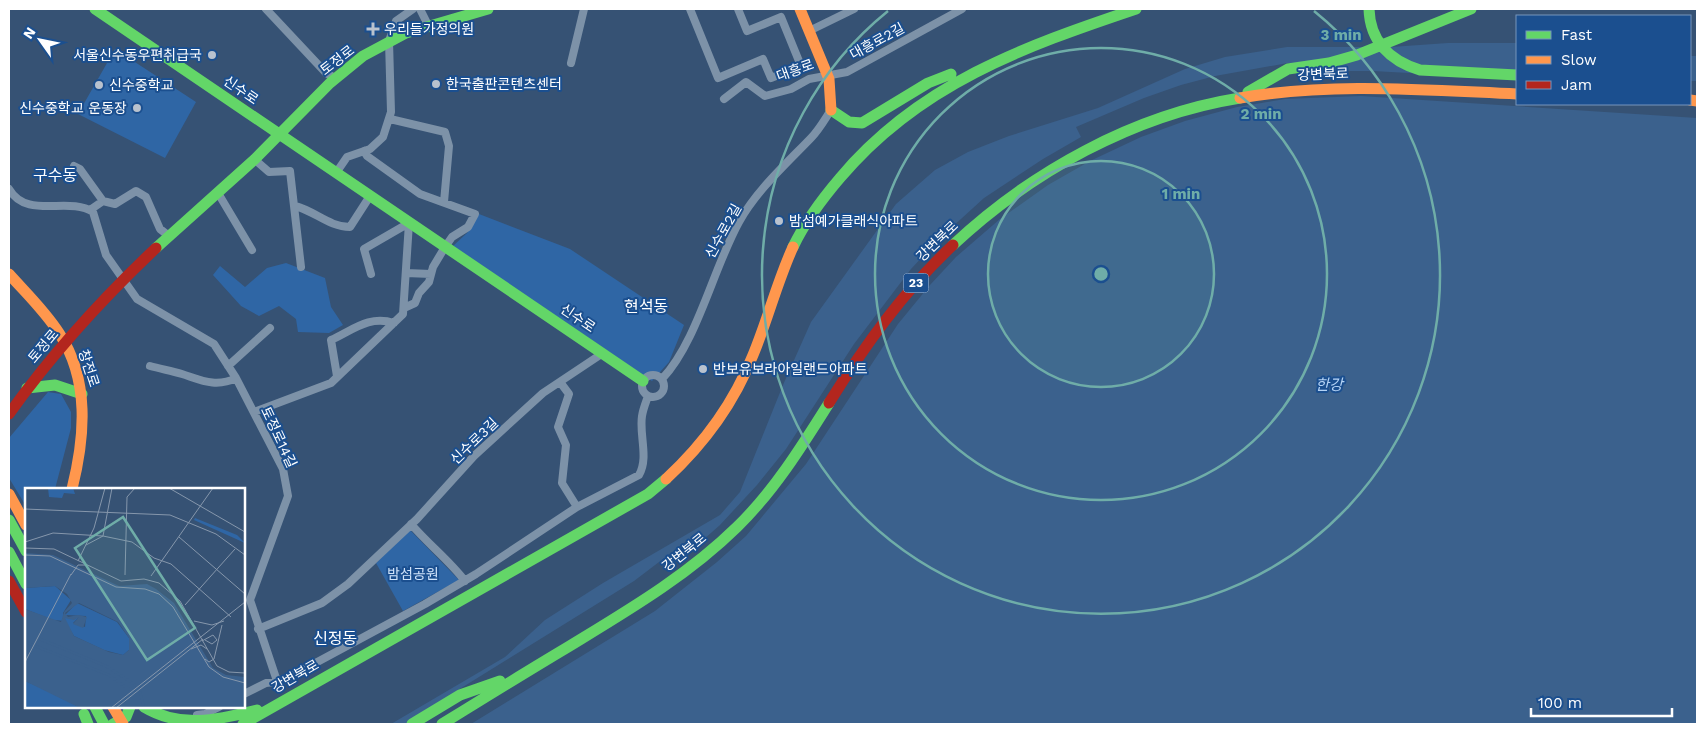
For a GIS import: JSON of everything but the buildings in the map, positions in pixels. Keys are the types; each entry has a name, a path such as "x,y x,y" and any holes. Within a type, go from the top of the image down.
{"main road":[{"name":"신수로","path":"95,9 643,381"},
{"name":"토정로","path":"9,414 27,388 65,342 125,279 168,236 254,159 335,78 381,45 428,25 488,9"},
{"name":"대흥로","path":"800,9 828,75 831,110"},
{"name":"강변북로","path":"242,724 648,494 678,470 705,440 730,404 748,368 771,298 793,246 845,169 873,140 931,94 999,57 1136,9"},
{"path":"1369,9 1371,29 1376,40 1395,60 1408,67 1420,70 1516,75"},
{"path":"1240,97 1288,69 1357,55 1471,9"},
{"path":"831,110 855,125 862,123 928,83 952,73 970,72"},
{"name":"강변북로","path":"442,724 650,598 699,562 740,525 777,483 817,425 861,353 891,311 933,264 978,222 1026,185 1084,150 1155,118 1240,97 1322,88 1516,94"},
{"name":"창전로","path":"9,274 65,342 82,394 84,417 82,448 72,488"},
{"path":"27,388 45,383 56,384 82,394"},
{"path":"9,494 25,521"},
{"path":"9,520 25,549"},
{"path":"9,552 25,582"},
{"path":"9,581 25,610"},
{"path":"412,724 460,695 527,672"},
{"path":"147,708 163,718 179,722 198,722 219,720 273,706"},
{"path":"96,708 104,724"},
{"path":"114,708 123,724"},
{"path":"112,724 126,717 130,708"},
{"path":"84,715 94,724"}],"street":[{"path":"266,9 326,73 335,78"},
{"path":"336,172 347,157 364,151 383,137 390,119 390,41 396,21 413,9"},
{"path":"420,9 428,25"},
{"path":"571,63 584,9"},
{"path":"690,9 718,78 763,59 771,78 801,66 781,17 747,31 738,9"},
{"path":"810,31 852,9"},
{"name":"대흥로2길","path":"828,75 847,72 962,9"},
{"name":"대흥로","path":"724,100 746,82 765,96 791,90 809,79 828,75"},
{"name":"신수로2길","path":"662,379 676,364 715,271 740,220 781,168 812,136 831,110"},
{"path":"390,119 445,132 449,146 444,202"},
{"path":"364,151 368,156 420,194 475,214 468,226 452,237 445,247 433,266 429,282 419,293 415,303 404,308"},
{"path":"254,159 269,172 290,171 301,267"},
{"path":"74,166 80,169 103,201 115,204 136,191 146,197 160,229 168,236"},
{"path":"9,189 13,195 30,205 85,207 90,210 103,201"},
{"path":"218,193 252,250"},
{"path":"295,206 338,227 350,227 370,196"},
{"name":"토정로14길","path":"90,210 93,212 106,255 114,270 125,279 137,299 214,344 236,378 283,469 288,496 250,600 276,680"},
{"path":"254,412 331,383 403,314 409,223"},
{"path":"371,274 364,250 409,223"},
{"path":"406,273 431,274"},
{"path":"338,376 331,340 363,323 381,319 394,323"},
{"path":"228,366 270,328"},
{"name":"신수로3길","path":"258,629 322,603 348,584 411,524 474,456 543,394 603,353"},
{"path":"150,366 182,374 203,383 230,381 236,378"},
{"path":"654,375 662,379 664,386 661,393 655,397 648,396 643,391 643,381 647,376 654,375"},
{"path":"560,382 569,394 558,427 566,445 562,483 577,507"},
{"path":"245,694 266,683 276,680 282,681 290,677 465,581 577,507 639,475 645,465 642,450 642,416 648,396"},
{"path":"411,524 431,547 450,561 465,581"},
{"path":"147,708 185,716 207,709"}],"green space":[{"name":"신수중학교 운동장","path":"115,49 196,102 165,158 78,114"},
{"path":"479,214 570,249 684,325 669,362 652,381 453,246 467,233"},
{"path":"286,263 325,278 331,307 343,325 329,333 298,332 296,319 279,306 259,316 241,306 213,275 220,266 245,287 267,268"},
{"path":"48,392 61,394 71,412 71,428 55,488 25,488 25,504 9,478 9,438"},
{"name":"밤섬공원","path":"410,530 459,580 403,611 376,563"}],"water":[{"name":"한강","path":"1448,43 1516,43 1516,105 1691,105 1691,56 1697,56 1697,724 391,724 505,657 545,620 603,583 720,515 740,492 783,385 811,322 896,204 935,170 968,152 1009,136 1098,108 1185,69 1225,57 1287,47 1391,47"}],"pier":[{"path":"1288,63 1318,71 1373,71 1516,79 1516,105 1691,105 1691,81 1697,81 1697,118 1361,96 1285,99 1237,107 1185,121 1141,137 1090,161 1048,185 1000,219 956,257 898,324 806,464 746,536 717,562 655,611 471,724 421,724 458,690 634,581 688,540 695,547 720,525 757,485 786,449 854,344 911,269 939,239 984,198 1043,159 1081,137 1076,127 1144,98 1215,76"}],"traffic: fast":[{"path":"95,9 643,381"},
{"path":"156,248 255,159 330,83 363,56 406,33 488,9"},
{"path":"793,247 814,211 840,178 871,145 904,117 939,93 975,72 1053,38 1136,9"},
{"path":"1369,9 1373,31 1378,40 1391,55 1409,66 1420,70 1516,75"},
{"path":"1248,92 1288,69 1329,63 1357,55 1471,9"},
{"path":"831,110 849,122 862,123 928,83 951,74"},
{"path":"953,245 983,218 1016,194 1086,150 1161,118 1200,106 1240,98"},
{"path":"27,388 55,385 82,394"},
{"path":"442,724 634,606 677,577 718,545 750,513 775,483 798,452 829,403"},
{"path":"243,724 648,494 666,479"},
{"path":"9,520 25,549"},
{"path":"9,552 25,582"},
{"path":"412,724 460,695 500,681"},
{"path":"96,708 104,724"},
{"path":"113,724 126,717 130,708"},
{"path":"146,708 172,718 199,721 257,710"},
{"path":"84,714 88,724"}],"traffic: slow":[{"path":"800,9 829,79 831,110"},
{"path":"1240,98 1309,90 1378,88 1516,94"},
{"path":"1691,100 1697,101"},
{"path":"666,479 706,437 737,390 758,341 793,247"},
{"path":"9,274 54,325 69,351 76,370 80,389 82,429 72,488"},
{"path":"9,494 25,523"},
{"path":"114,708 123,724"}],"traffic: jam":[{"path":"829,403 857,360 901,300 953,245"},
{"path":"9,414 78,328 156,248"},
{"path":"9,581 25,610"}],"place":[{"name":"우리들가정의원","path":"373,29"},
{"name":"서울신수동우편취급국","path":"212,55"},
{"name":"한국출판콘텐츠센터","path":"436,84"},
{"name":"신수중학교","path":"99,85"},
{"name":"신수중학교 운동장","path":"137,108"},
{"name":"밤섬예가클래식아파트","path":"779,221"},
{"name":"반보유보라아일랜드아파트","path":"703,369"}],"district":[{"name":"구수동","path":"55,175"},
{"name":"현석동","path":"646,306"},
{"name":"신정동","path":"335,638"}]}
